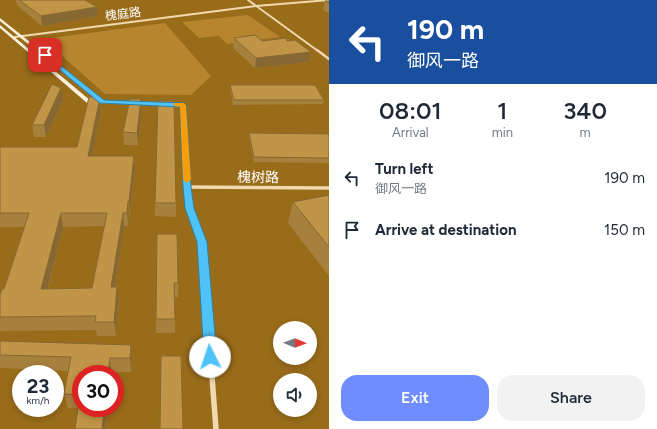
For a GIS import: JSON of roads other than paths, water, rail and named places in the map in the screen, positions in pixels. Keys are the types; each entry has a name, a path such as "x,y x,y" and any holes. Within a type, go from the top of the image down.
{"main road":[{"path":"0,19 102,102"},
{"path":"0,26 15,37 89,102"}],"street":[{"path":"248,0 329,59"},
{"name":"槐庭路","path":"15,37 256,6 329,0"},
{"path":"89,102 183,105 187,187 190,208 202,242 216,429"},
{"name":"槐树路","path":"187,187 329,188"}]}
